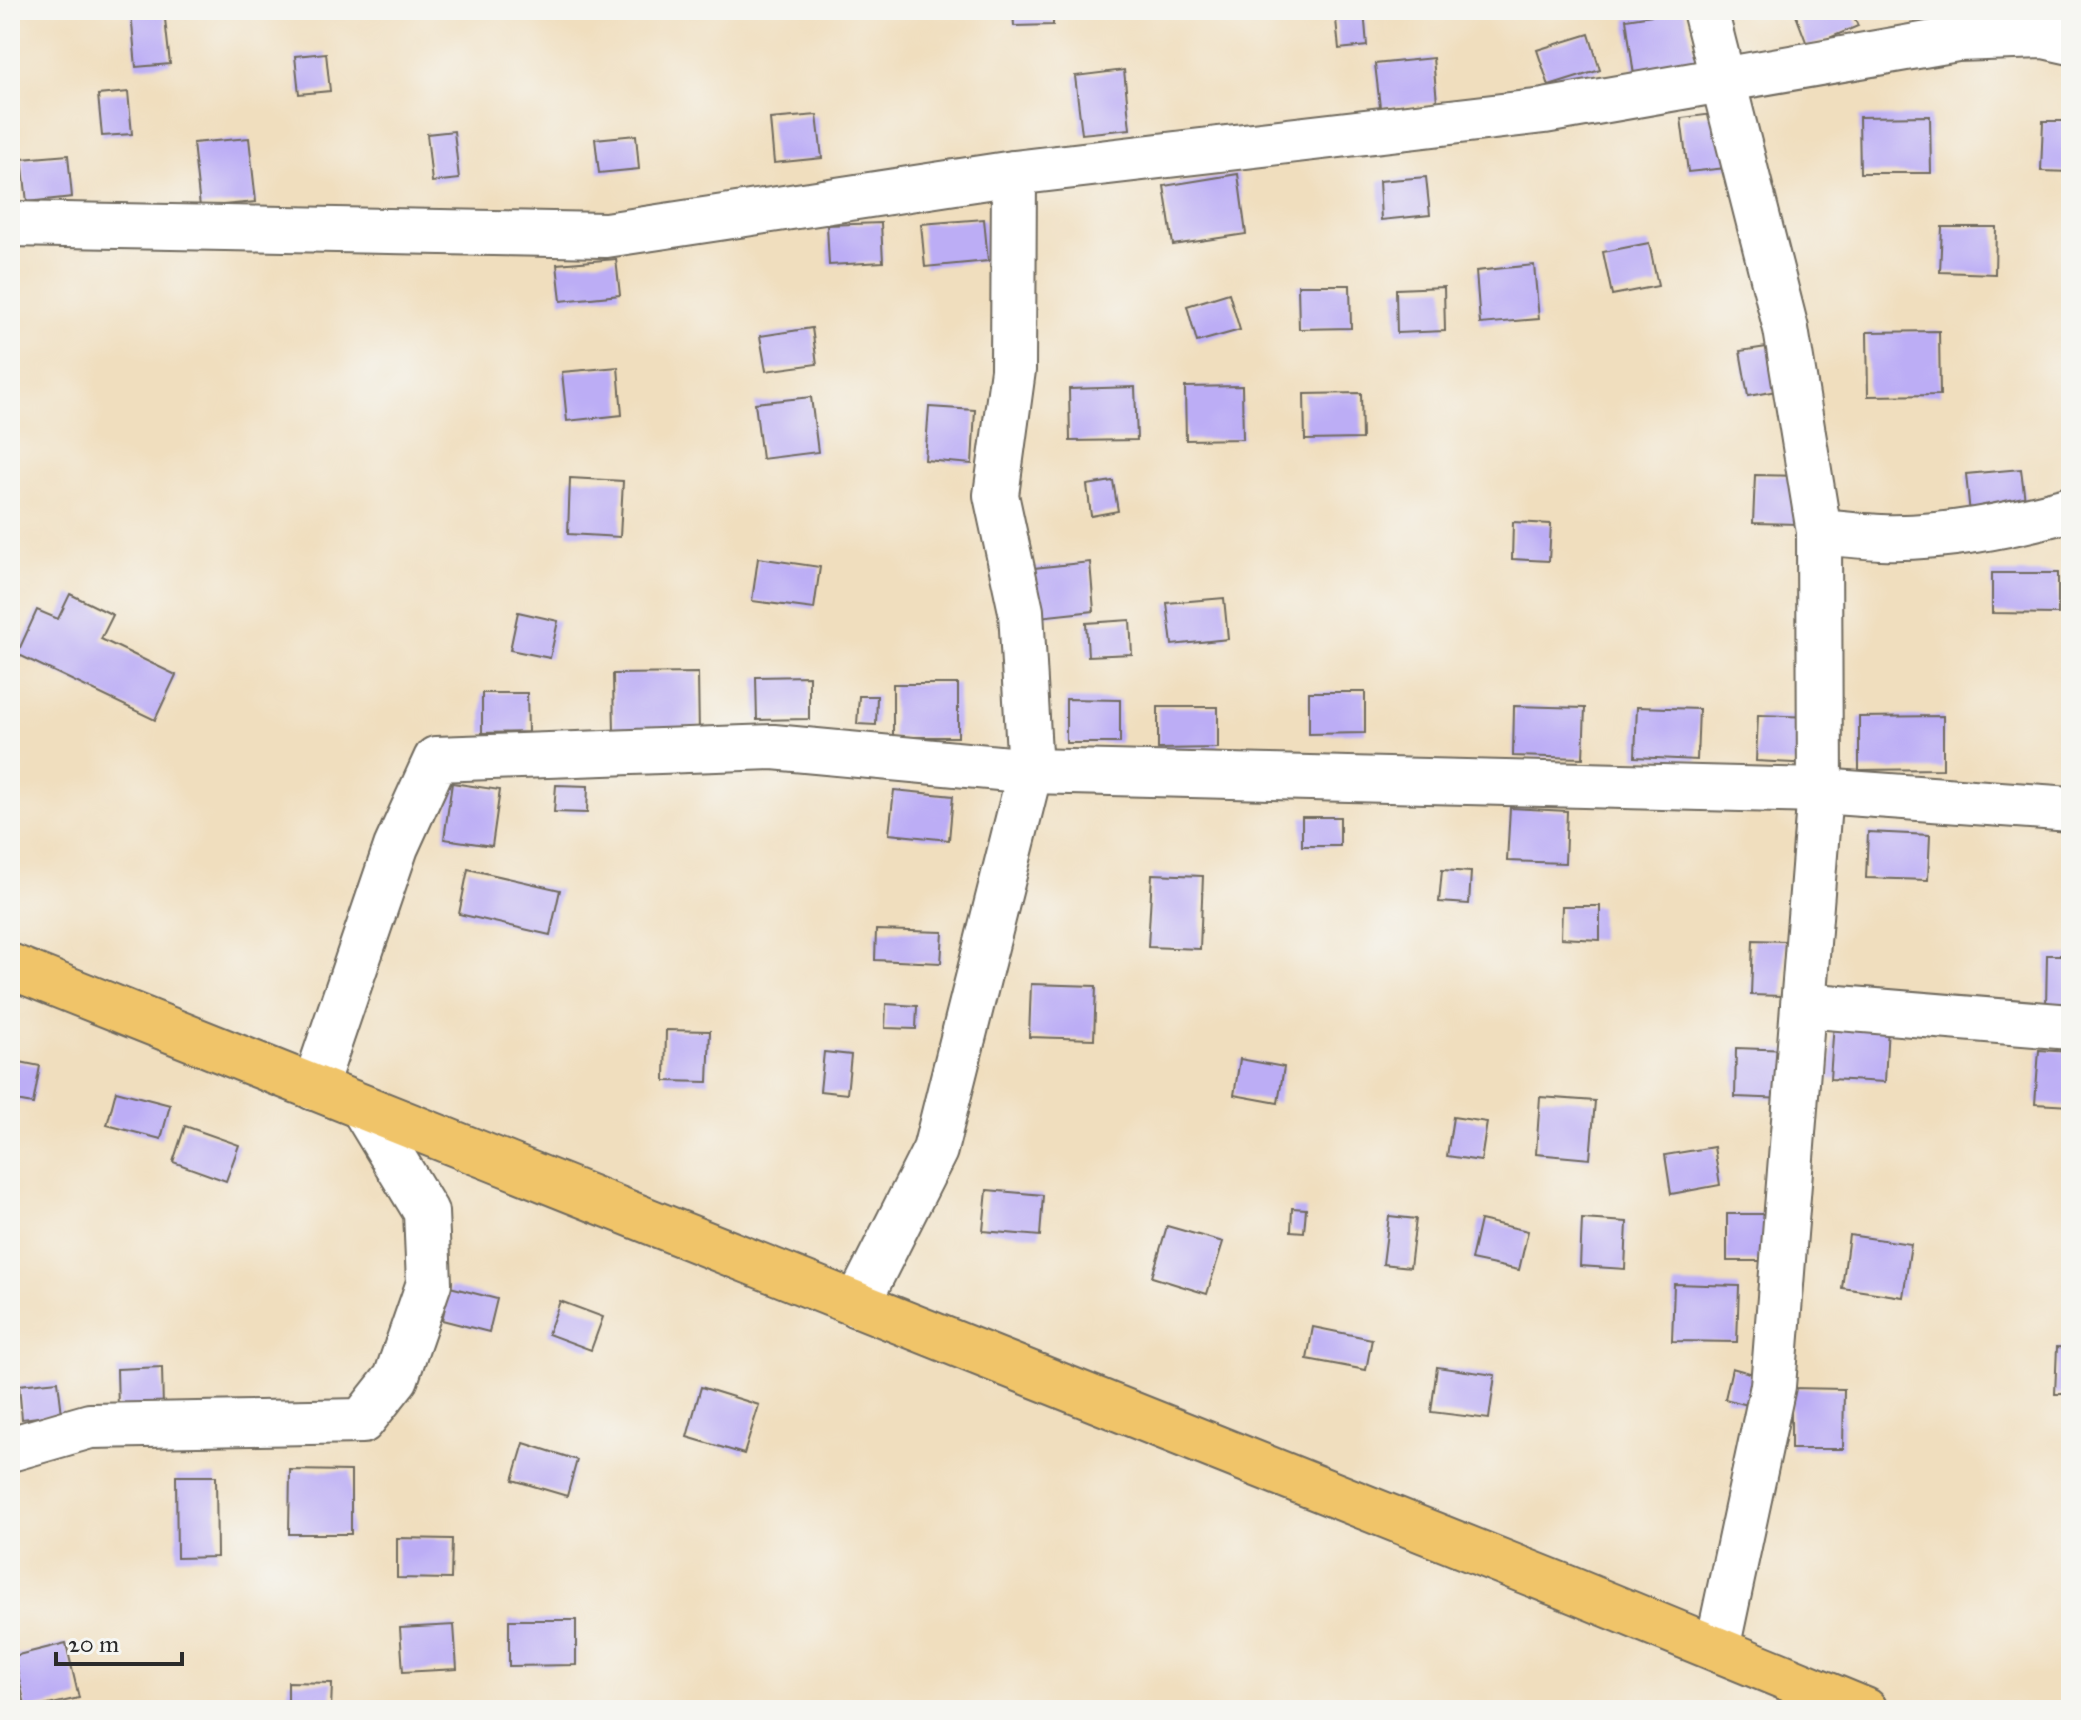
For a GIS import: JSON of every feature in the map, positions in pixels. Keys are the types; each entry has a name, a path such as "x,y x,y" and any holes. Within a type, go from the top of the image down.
{"main road":[{"path":"10,966 1865,1710"}],"street":[{"path":"1705,10 1786,329 1819,532 1820,791 1773,1386 1717,1649"},
{"path":"10,224 606,235 1014,173 1544,111 1957,39 2044,36 2071,42"},
{"path":"857,1305 935,1150 1030,771 1021,611 996,495 1013,370 1014,173"},
{"path":"1819,532 1882,537 1940,534 2023,522 2071,509"},
{"path":"314,1088 396,847 436,759 773,747 1030,771 1820,791 2071,809"},
{"path":"1803,1005 2071,1027"},
{"path":"10,1449 90,1426 362,1421 396,1378 429,1283 426,1212 363,1108"}],"building":[{"path":"164,10 170,64 136,67 131,13"},
{"path":"1013,10 1053,10 1053,25 1014,26"},
{"path":"1335,10 1364,10 1367,46 1339,49"},
{"path":"1684,10 1699,73 1635,82 1626,19"},
{"path":"1794,10 1851,10 1858,26 1808,47"},
{"path":"1951,10 2014,10 2014,27 1951,27"},
{"path":"1589,34 1600,70 1549,86 1537,50"},
{"path":"326,53 330,91 299,94 295,56"},
{"path":"1433,58 1437,102 1380,107 1375,64"},
{"path":"1124,70 1130,129 1082,134 1075,76"},
{"path":"128,92 132,134 102,136 98,95"},
{"path":"1729,112 1736,167 1688,172 1681,118"},
{"path":"817,115 822,158 774,163 770,119"},
{"path":"1930,116 1931,173 1860,173 1859,117"},
{"path":"2043,121 2071,121 2071,172 2041,171"},
{"path":"454,131 459,179 432,182 427,134"},
{"path":"636,135 639,169 599,173 595,139"},
{"path":"249,138 256,202 200,207 193,143"},
{"path":"68,155 72,197 27,202 22,159"},
{"path":"1238,174 1246,234 1173,245 1164,186"},
{"path":"1426,177 1430,215 1381,220 1379,181"},
{"path":"984,219 988,261 925,267 921,224"},
{"path":"881,223 883,262 829,265 827,225"},
{"path":"1942,227 1996,227 1995,274 1940,272"},
{"path":"1649,243 1658,286 1612,295 1603,252"},
{"path":"616,259 620,295 561,301 557,264"},
{"path":"1534,265 1539,319 1480,324 1476,271"},
{"path":"1298,285 1350,285 1351,328 1299,329"},
{"path":"1444,287 1445,331 1397,333 1396,289"},
{"path":"1229,293 1240,330 1197,342 1187,306"},
{"path":"812,328 817,364 766,371 760,336"},
{"path":"1939,331 1940,395 1868,396 1867,332"},
{"path":"1780,345 1788,389 1748,396 1740,351"},
{"path":"618,367 622,415 567,421 562,372"},
{"path":"1242,386 1243,439 1186,440 1185,387"},
{"path":"1135,387 1137,440 1070,441 1069,389"},
{"path":"1361,393 1362,439 1305,440 1304,394"},
{"path":"811,397 818,452 762,459 755,403"},
{"path":"929,407 975,410 972,464 925,460"},
{"path":"2021,469 2026,509 1970,514 1966,474"},
{"path":"1755,475 1800,476 1799,524 1753,523"},
{"path":"570,478 623,481 620,537 568,534"},
{"path":"1113,481 1118,511 1091,516 1087,485"},
{"path":"1513,522 1551,524 1549,561 1512,559"},
{"path":"758,558 820,567 814,609 752,601"},
{"path":"1090,562 1094,611 1039,617 1034,568"},
{"path":"1992,573 2058,573 2058,614 1992,613"},
{"path":"70,594 113,615 101,639 176,675 155,720 17,654 37,610 58,619"},
{"path":"1224,598 1228,639 1172,645 1167,603"},
{"path":"518,612 558,621 550,658 510,650"},
{"path":"1130,620 1132,654 1088,656 1086,623"},
{"path":"698,673 699,735 614,736 613,674"},
{"path":"809,676 809,719 757,720 756,677"},
{"path":"893,684 958,684 958,737 893,737"},
{"path":"1309,692 1365,692 1365,733 1309,734"},
{"path":"482,693 527,693 528,732 482,733"},
{"path":"859,696 877,696 876,725 857,724"},
{"path":"1066,699 1120,700 1120,743 1066,743"},
{"path":"1514,706 1585,708 1583,758 1513,756"},
{"path":"1158,707 1218,707 1218,748 1158,749"},
{"path":"1637,707 1699,709 1697,760 1635,757"},
{"path":"1758,715 1814,717 1813,764 1756,761"},
{"path":"1943,716 1943,769 1859,770 1859,717"},
{"path":"452,783 500,790 492,846 444,839"},
{"path":"556,785 588,786 587,813 554,812"},
{"path":"894,790 953,796 949,840 889,834"},
{"path":"1510,808 1567,811 1565,863 1507,861"},
{"path":"1302,817 1340,817 1340,846 1302,846"},
{"path":"1868,832 1930,835 1928,880 1866,878"},
{"path":"468,869 560,890 550,935 459,914"},
{"path":"1442,870 1471,872 1469,904 1439,902"},
{"path":"1152,874 1203,876 1200,949 1148,947"},
{"path":"1562,906 1600,906 1600,940 1561,938"},
{"path":"876,930 943,932 941,963 875,960"},
{"path":"1753,940 1785,941 1783,996 1751,995"},
{"path":"2047,955 2071,955 2071,1008 2046,1008"},
{"path":"1031,984 1096,986 1094,1039 1029,1037"},
{"path":"886,1004 917,1006 916,1029 885,1028"},
{"path":"1834,1022 1888,1025 1885,1082 1830,1079"},
{"path":"666,1030 710,1031 708,1082 665,1081"},
{"path":"1736,1048 1789,1050 1788,1099 1735,1097"},
{"path":"2039,1050 2071,1052 2071,1106 2035,1104"},
{"path":"824,1052 851,1055 847,1094 820,1091"},
{"path":"1240,1059 1284,1067 1278,1103 1234,1095"},
{"path":"10,1060 40,1066 33,1104 10,1100"},
{"path":"116,1091 170,1105 161,1139 107,1125"},
{"path":"1540,1097 1595,1101 1590,1159 1536,1154"},
{"path":"1453,1117 1487,1122 1481,1161 1447,1156"},
{"path":"185,1126 239,1145 226,1181 173,1162"},
{"path":"1714,1147 1720,1185 1671,1194 1665,1155"},
{"path":"987,1190 1043,1195 1040,1236 983,1231"},
{"path":"1292,1208 1306,1209 1304,1232 1291,1231"},
{"path":"1727,1214 1774,1214 1774,1261 1727,1261"},
{"path":"1389,1216 1416,1219 1410,1267 1383,1264"},
{"path":"1582,1219 1627,1222 1625,1269 1580,1266"},
{"path":"1480,1220 1528,1231 1519,1270 1471,1260"},
{"path":"1167,1226 1223,1242 1207,1294 1152,1277"},
{"path":"1849,1235 1911,1244 1903,1297 1842,1288"},
{"path":"1674,1284 1739,1286 1737,1342 1672,1341"},
{"path":"450,1287 497,1299 489,1332 442,1320"},
{"path":"560,1301 603,1317 591,1350 548,1334"},
{"path":"1313,1327 1372,1339 1366,1370 1307,1359"},
{"path":"2057,1347 2071,1348 2071,1394 2055,1394"},
{"path":"162,1367 163,1409 118,1410 117,1369"},
{"path":"1437,1367 1495,1375 1489,1419 1431,1412"},
{"path":"1732,1368 1771,1379 1763,1409 1725,1399"},
{"path":"58,1381 62,1414 22,1419 19,1385"},
{"path":"701,1387 759,1405 744,1454 687,1437"},
{"path":"1791,1388 1844,1389 1843,1449 1791,1449"},
{"path":"524,1443 577,1460 567,1496 513,1480"},
{"path":"290,1470 351,1471 351,1534 289,1534"},
{"path":"176,1476 216,1476 217,1557 177,1558"},
{"path":"397,1538 452,1539 451,1579 397,1578"},
{"path":"509,1620 576,1620 576,1665 509,1666"},
{"path":"454,1625 457,1669 403,1672 400,1628"},
{"path":"66,1643 79,1698 26,1710 14,1656"},
{"path":"288,1682 332,1683 331,1710 288,1710"}]}
